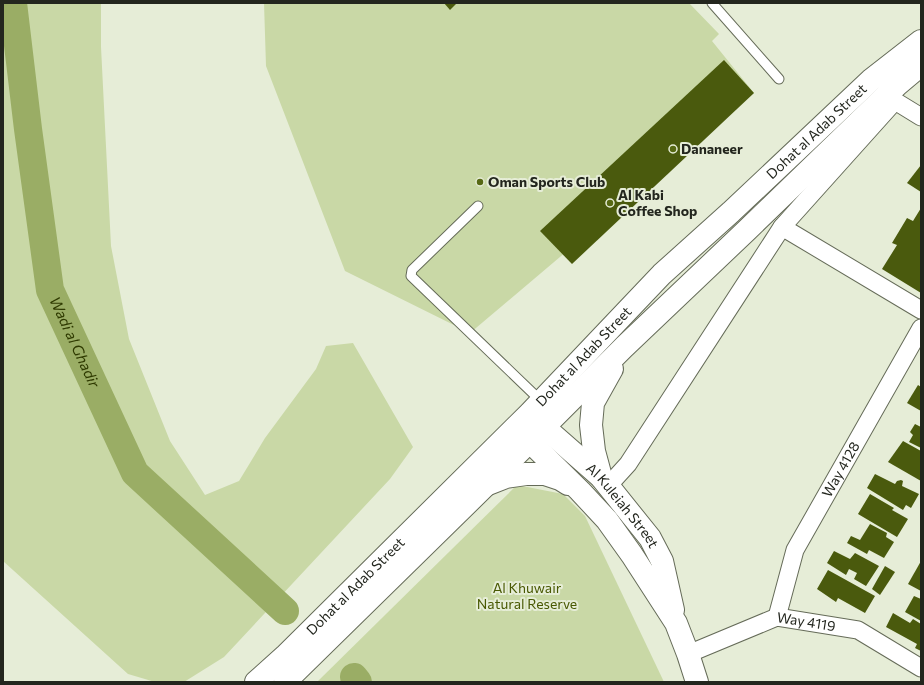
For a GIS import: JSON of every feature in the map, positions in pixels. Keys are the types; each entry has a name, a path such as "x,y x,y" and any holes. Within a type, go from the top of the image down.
{"main road":[{"name":"Dohat al Adab Street","path":"285,682 487,484 532,422 662,274 747,197 871,80 921,41"},
{"name":"Dohat al Adab Street","path":"256,682 532,422 624,347 897,85 921,65"},
{"path":"605,482 594,452 591,426 593,403 624,347"},
{"name":"Al Kuleiah Street","path":"532,422 605,482 650,538 662,561 668,582 676,623 697,682"},
{"name":"Al Kuleiah Street","path":"532,422 580,491 607,520 676,623"},
{"path":"487,484 506,477 526,474 545,474 560,479 580,491"}],"street":[{"path":"605,482 628,464 782,227 895,101 921,118"},
{"path":"782,227 921,310"},
{"name":"Way 4128","path":"777,617 795,550 921,328"},
{"name":"Way 4119","path":"688,654 777,617 858,630 921,668"}],"lane":[{"path":"712,3 779,79"},
{"path":"478,206 412,270 411,276 532,422"}],"green space":[{"path":"3,3 101,3 101,47 111,246 129,339 170,441 205,495 239,481 265,438 316,369 326,346 353,343 413,447 390,479 224,657 184,682 155,682 128,674 3,561"},
{"name":"Oman Sports Club","path":"264,3 689,3 719,34 712,41 754,93 470,333 345,271 266,66"},
{"name":"Al Khuwair Natural Reserve","path":"517,485 563,494 585,516 664,682 317,682"}],"building":[{"path":"444,3 457,3 450,10"},
{"path":"724,60 754,93 572,264 540,231"},
{"path":"921,165 921,192 907,183"},
{"path":"921,208 921,293 882,269 897,245 892,243 907,218 913,221"},
{"path":"918,385 921,387 921,411 907,403"},
{"path":"915,424 921,427 921,448 909,442 913,435 910,432"},
{"path":"903,441 921,451 921,481 888,462"},
{"path":"875,474 895,484 897,481 901,480 903,481 902,486 919,494 911,508 906,505 903,510 867,488"},
{"path":"870,494 894,508 892,510 908,519 897,537 858,514"},
{"path":"870,524 887,533 886,537 894,542 884,558 869,550 867,554 847,543 851,536 860,540"},
{"path":"834,551 850,559 855,553 879,566 866,586 854,579 857,573 849,569 846,575 827,563"},
{"path":"921,561 921,591 908,584"},
{"path":"885,566 895,572 880,595 872,589"},
{"path":"828,570 875,596 865,613 838,598 836,602 817,589"},
{"path":"914,596 921,599 921,621 905,612"},
{"path":"893,613 910,623 913,619 921,624 921,651 915,648 917,644 886,627"}],"waterway":[{"name":"Wadi al Ghadir","path":"13,3 28,129 50,290 135,473 285,611"},
{"name":"Wadi al Ghadir","path":"354,677 358,682"}],"place":[{"name":"Dananeer","path":"673,149"},
{"name":"Oman Sports Club","path":"480,182"},
{"name":"Al Kabi Coffee Shop","path":"610,203"}]}
